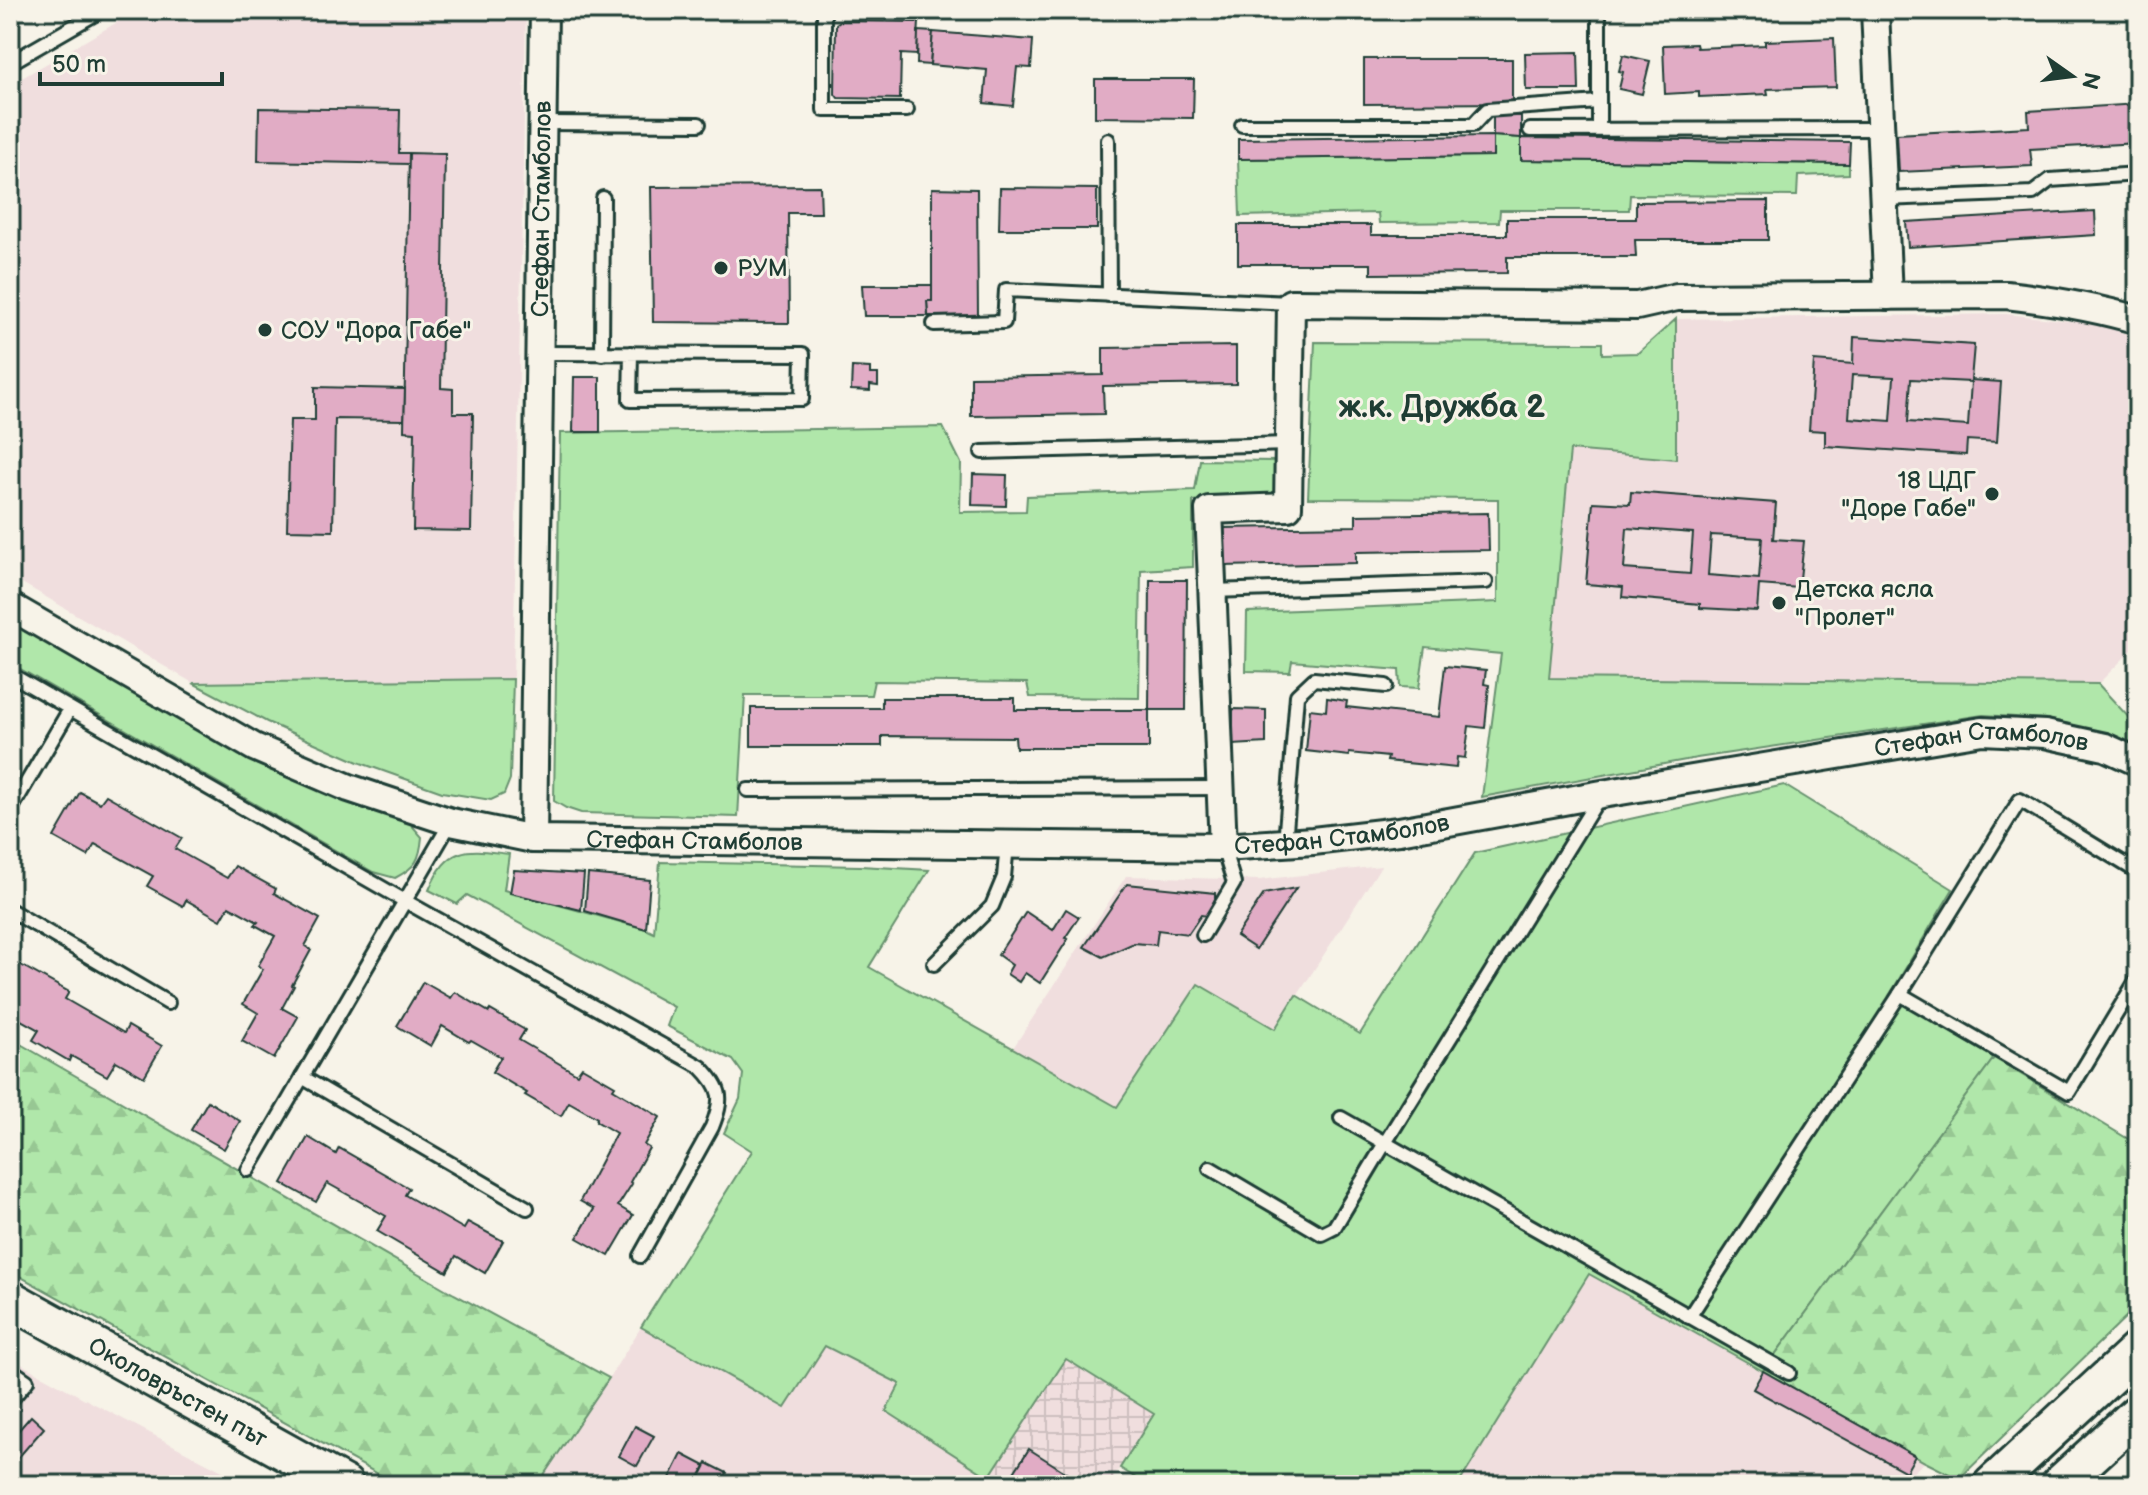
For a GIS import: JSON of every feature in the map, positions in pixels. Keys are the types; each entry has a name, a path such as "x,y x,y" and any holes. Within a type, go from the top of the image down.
{"main road":[{"name":"Околовръстен път","path":"13,1306 329,1481"},
{"path":"1992,1485 2138,1350"},
{"path":"2059,1485 2138,1413"}],"street":[{"name":"Стефан Стамболов","path":"533,839 544,10"},
{"path":"1875,10 1888,296"},
{"path":"1223,847 1209,510 1288,507 1291,303 1637,306 1677,297 2006,295 2101,309 2138,320"},
{"name":"Стефан Стамболов","path":"10,606 254,747 349,788 451,822 533,839 1223,847 1399,831 1982,731 2045,734 2105,747 2138,762"}],"lane":[{"path":"10,63 102,10"},
{"path":"824,10 824,110 907,110"},
{"path":"1599,10 1599,129"},
{"path":"1242,125 1473,125 1487,110 1599,102"},
{"path":"543,123 699,124"},
{"path":"1530,130 1880,129"},
{"path":"1108,140 1109,295"},
{"path":"1884,199 2033,193 2050,180 2138,174"},
{"path":"602,354 603,198"},
{"path":"934,324 1004,322 1006,290 1291,303"},
{"path":"540,353 602,354 631,353 803,354 802,399 630,400 631,353"},
{"path":"982,452 1288,444"},
{"path":"1212,591 1486,582"},
{"path":"10,674 701,1067 715,1081 719,1096 718,1112 640,1256"},
{"path":"1285,843 1297,695 1314,679 1386,686"},
{"path":"10,811 70,709"},
{"path":"748,790 1221,788"},
{"path":"1210,1168 1322,1234 1334,1228 1602,794"},
{"path":"1689,1317 1900,994 2020,800 2138,872"},
{"path":"248,1170 451,822"},
{"path":"934,964 992,906 1004,877 1007,844"},
{"path":"1203,935 1234,883 1223,847"},
{"path":"10,910 168,1003"},
{"path":"1900,994 2069,1092 2137,980"},
{"path":"302,1077 527,1208"},
{"path":"1341,1118 1789,1373"},
{"path":"10,1369 27,1381 10,1401"}],"shaded area":[{"name":"СОУ \"Дора Габе\"","path":"138,10 526,10 513,679 193,683 10,576 10,85"},
{"path":"2006,314 2097,324 2138,338 2138,644 2098,684 1549,679 1570,449 1676,458 1676,319"},
{"path":"1381,866 1276,1029 1198,984 1117,1107 1013,1048 1126,876 1259,880"},
{"path":"1589,1274 1925,1462 1898,1485 1458,1485"},
{"path":"641,1327 785,1408 825,1346 901,1384 886,1411 989,1477 985,1485 537,1485"},
{"path":"10,1358 83,1398 249,1485 10,1485"},
{"path":"1066,1359 1155,1414 1109,1485 985,1485"}],"green space":[{"path":"1493,136 1521,138 1521,160 1849,164 1849,174 1798,176 1797,196 1630,195 1629,210 1500,210 1499,222 1379,223 1378,213 1240,216 1238,159 1492,156"},
{"path":"1676,319 1676,459 1570,450 1549,678 2098,684 2131,720 2138,723 2138,747 2109,734 2048,719 1983,715 1697,758 1482,797 1501,654 1425,647 1419,688 1400,687 1399,670 1292,661 1290,672 1246,671 1247,612 1498,602 1498,499 1308,498 1315,342 1602,343 1602,354 1638,353"},
{"path":"943,427 961,463 960,512 1026,511 1027,496 1195,490 1200,460 1275,461 1275,495 1193,501 1193,567 1141,570 1139,698 1030,697 1027,683 874,681 871,695 745,695 738,817 581,813 554,801 560,433"},
{"path":"10,622 256,764 344,800 409,822 422,837 416,862 395,878 373,872 10,663"},
{"path":"513,679 510,779 504,794 491,800 442,792 358,762 267,722 193,683"},
{"path":"1784,785 1953,889 1889,996 1994,1058 1763,1371 1589,1274 1458,1485 1147,1485 1120,1468 1154,1414 1066,1359 989,1477 886,1411 900,1384 825,1346 785,1408 641,1327 752,1151 724,1133 740,1099 743,1074 733,1060 667,1026 674,1007 467,895 457,904 429,890 443,865 460,853 481,851 509,854 504,890 654,933 660,862 929,870 869,967 1117,1107 1198,984 1275,1029 1296,995 1360,1034 1475,853"},
{"path":"10,1038 454,1294 609,1378 537,1485 398,1485 10,1271"},
{"path":"1994,1058 2138,1145 2138,1305 1959,1479 1763,1371"}],"building":[{"path":"840,21 919,22 917,55 901,54 900,99 838,98 835,94 836,24"},
{"path":"918,31 933,32 930,65 917,64"},
{"path":"933,32 1033,40 1031,68 1017,67 1013,106 984,103 987,70 930,65"},
{"path":"1834,38 1836,87 1767,89 1768,94 1699,97 1699,92 1665,94 1663,45 1696,44 1697,48"},
{"path":"1578,52 1579,90 1526,90 1525,53"},
{"path":"1623,55 1650,61 1642,94 1619,89"},
{"path":"1364,59 1512,59 1512,103 1364,104"},
{"path":"1095,79 1194,79 1193,118 1095,117"},
{"path":"2138,104 2138,143 2030,149 2032,166 1899,172 1897,134 2029,127 2028,111"},
{"path":"259,108 400,110 399,153 409,153 409,164 258,161"},
{"path":"1493,115 1521,116 1521,138 1493,136"},
{"path":"1493,136 1493,156 1238,159 1238,139"},
{"path":"1521,138 1850,142 1849,164 1521,160"},
{"path":"409,153 445,154 441,388 453,389 453,413 473,413 471,531 413,530 415,432 404,431"},
{"name":"РУМ","path":"820,186 821,213 788,213 789,323 653,322 651,187"},
{"path":"932,188 977,189 978,316 928,316 927,301 932,301"},
{"path":"1000,188 1097,189 1097,229 999,229"},
{"path":"1768,201 1768,240 1635,240 1636,257 1507,257 1507,273 1371,274 1371,264 1238,264 1238,225 1371,225 1371,235 1507,235 1507,219 1636,219 1636,202"},
{"path":"2095,211 2096,235 1908,247 1906,222"},
{"path":"862,285 932,285 932,301 927,301 928,316 864,316"},
{"path":"1854,337 1974,345 1971,380 2001,382 1997,442 1967,440 1966,455 1825,446 1825,431 1809,430 1814,361 1853,364","holes":["1852,375 1894,377 1891,421 1849,418","1911,379 1971,382 1968,426 1908,422"]},
{"path":"1236,346 1236,384 1103,386 1104,414 971,416 971,377 1103,375 1103,348"},
{"path":"852,367 870,368 870,374 878,374 878,386 870,385 870,391 851,390"},
{"path":"574,377 600,377 600,432 573,432"},
{"path":"315,387 405,389 404,420 335,419 333,531 287,530 290,420 315,420"},
{"path":"973,474 1007,475 1006,506 972,505"},
{"path":"1631,492 1776,503 1773,539 1804,541 1799,588 1759,585 1757,611 1700,608 1700,604 1622,597 1623,587 1586,584 1593,502 1630,504","holes":["1627,528 1693,533 1690,574 1624,569","1711,535 1762,538 1759,579 1708,575"]},
{"path":"1488,513 1489,550 1356,552 1356,563 1223,566 1222,528 1356,526 1356,515"},
{"path":"1150,580 1187,580 1186,710 1149,710"},
{"path":"1445,666 1486,670 1484,684 1489,685 1485,728 1469,726 1465,758 1457,757 1456,768 1387,761 1388,757 1306,751 1310,709 1326,711 1327,698 1347,701 1346,707 1439,717"},
{"path":"882,698 1015,698 1015,710 1149,710 1149,748 1016,748 1015,737 882,736 882,746 751,746 751,708 882,708"},
{"path":"1233,709 1266,710 1266,743 1233,745"},
{"path":"80,792 100,803 106,795 182,838 175,849 227,878 235,866 320,919 305,946 311,950 282,1008 298,1017 274,1059 242,1041 258,1013 243,1004 263,969 258,966 275,936 255,925 258,922 229,906 221,920 186,900 183,906 147,886 153,876 95,844 88,856 54,837"},
{"path":"514,870 584,874 581,910 510,893"},
{"path":"588,874 650,880 646,929 585,911"},
{"path":"1127,884 1215,893 1215,899 1207,916 1201,915 1188,934 1158,930 1156,945 1134,943 1103,957 1084,947"},
{"path":"1296,888 1256,949 1236,936 1264,894"},
{"path":"1066,909 1079,917 1040,983 1025,973 1019,982 1007,974 1012,965 998,955 1026,912 1053,930"},
{"path":"10,959 69,992 65,999 124,1033 128,1026 162,1046 144,1077 116,1061 107,1076 71,1056 69,1061 33,1040 39,1030 10,1014"},
{"path":"423,982 451,998 455,992 490,1010 525,1030 519,1040 577,1074 582,1067 660,1117 644,1145 649,1148 618,1206 633,1215 609,1256 577,1238 594,1209 580,1201 616,1133 569,1102 561,1116 525,1095 527,1093 492,1072 501,1057 471,1040 469,1042 442,1026 431,1046 397,1026"},
{"path":"208,1101 240,1121 224,1149 191,1130"},
{"path":"308,1137 336,1154 339,1148 409,1188 405,1195 464,1229 468,1222 503,1241 485,1273 456,1256 447,1272 377,1231 386,1216 327,1183 316,1202 282,1183"},
{"path":"1763,1371 1915,1456 1906,1472 1753,1389"},
{"path":"31,1416 44,1428 10,1467 10,1440"},
{"path":"635,1426 654,1436 637,1466 619,1456"},
{"path":"1029,1449 1081,1482 1079,1485 1006,1485"},
{"path":"682,1454 705,1466 695,1485 678,1485 669,1480"},
{"path":"707,1463 727,1473 721,1485 697,1483"}],"place":[{"name":"РУМ","path":"721,268"},
{"name":"СОУ \"Дора Габе\"","path":"265,330"},
{"name":"18 ЦДГ \"Доре Габе\"","path":"1992,494"},
{"name":"Детска ясла \"Пролет\"","path":"1779,603"}],"district":[{"name":"ж.к. Дружба 2","path":"1442,407"}]}
